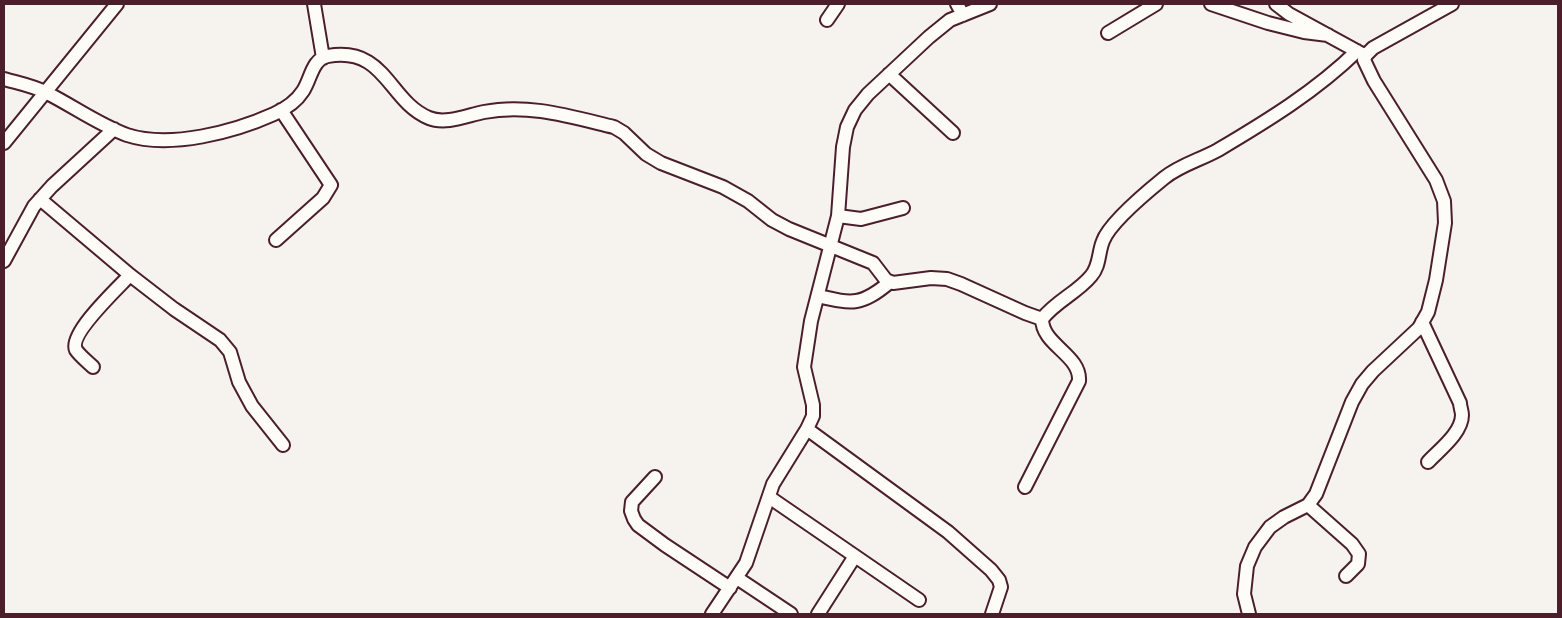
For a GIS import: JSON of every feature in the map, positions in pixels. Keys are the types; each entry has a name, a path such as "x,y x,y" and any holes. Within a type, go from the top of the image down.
{"street":[{"path":"4,143 117,4"},
{"path":"314,4 323,58"},
{"path":"827,20 838,4"},
{"path":"712,614 746,563 773,484 807,430 813,416 813,406 804,367 811,321 838,216 843,147 847,127 855,110 889,74 960,9 990,4"},
{"path":"1108,33 1156,4"},
{"path":"1211,4 1268,23 1304,32 1328,35"},
{"path":"1249,614 1244,594 1247,566 1255,547 1270,527 1284,517 1308,505 1316,494 1352,402 1362,384 1373,371 1407,340 1428,312 1436,280 1445,223 1444,201 1436,180 1367,69 1361,53 1289,14 1276,4"},
{"path":"1025,487 1079,380 1080,374 1077,367 1046,332 1042,325 1042,319 1058,302 1090,278 1097,269 1103,240 1110,229 1152,188 1177,169 1217,150 1282,111 1361,53 1452,4"},
{"path":"4,79 45,92 127,135 145,139 196,138 216,134 274,114 293,103 303,92 316,63 326,56 343,55 361,58 372,64 408,102 430,118 443,120 506,108 542,111 614,128 624,133 646,154 723,187 748,201 772,220 789,229 874,263 886,280 890,282 931,278 947,279 1042,319"},
{"path":"889,74 953,133"},
{"path":"276,240 323,198 331,184 281,110"},
{"path":"4,261 16,241 24,222 40,199 114,129"},
{"path":"40,199 130,275 174,309 220,340 230,352 239,382 252,406 283,445"},
{"path":"838,216 860,219 903,208"},
{"path":"93,367 76,349 75,342 78,333 130,275"},
{"path":"818,296 846,302 861,301 890,282"},
{"path":"1422,322 1460,403 1462,416 1460,425 1455,433 1428,462"},
{"path":"807,430 948,532 991,570 999,580 1001,587 992,614"},
{"path":"654,476 632,502 631,511 638,525 665,545 791,614"},
{"path":"769,496 919,600"},
{"path":"1308,505 1352,544 1359,554 1358,564 1346,576"},
{"path":"818,614 854,556"}]}
